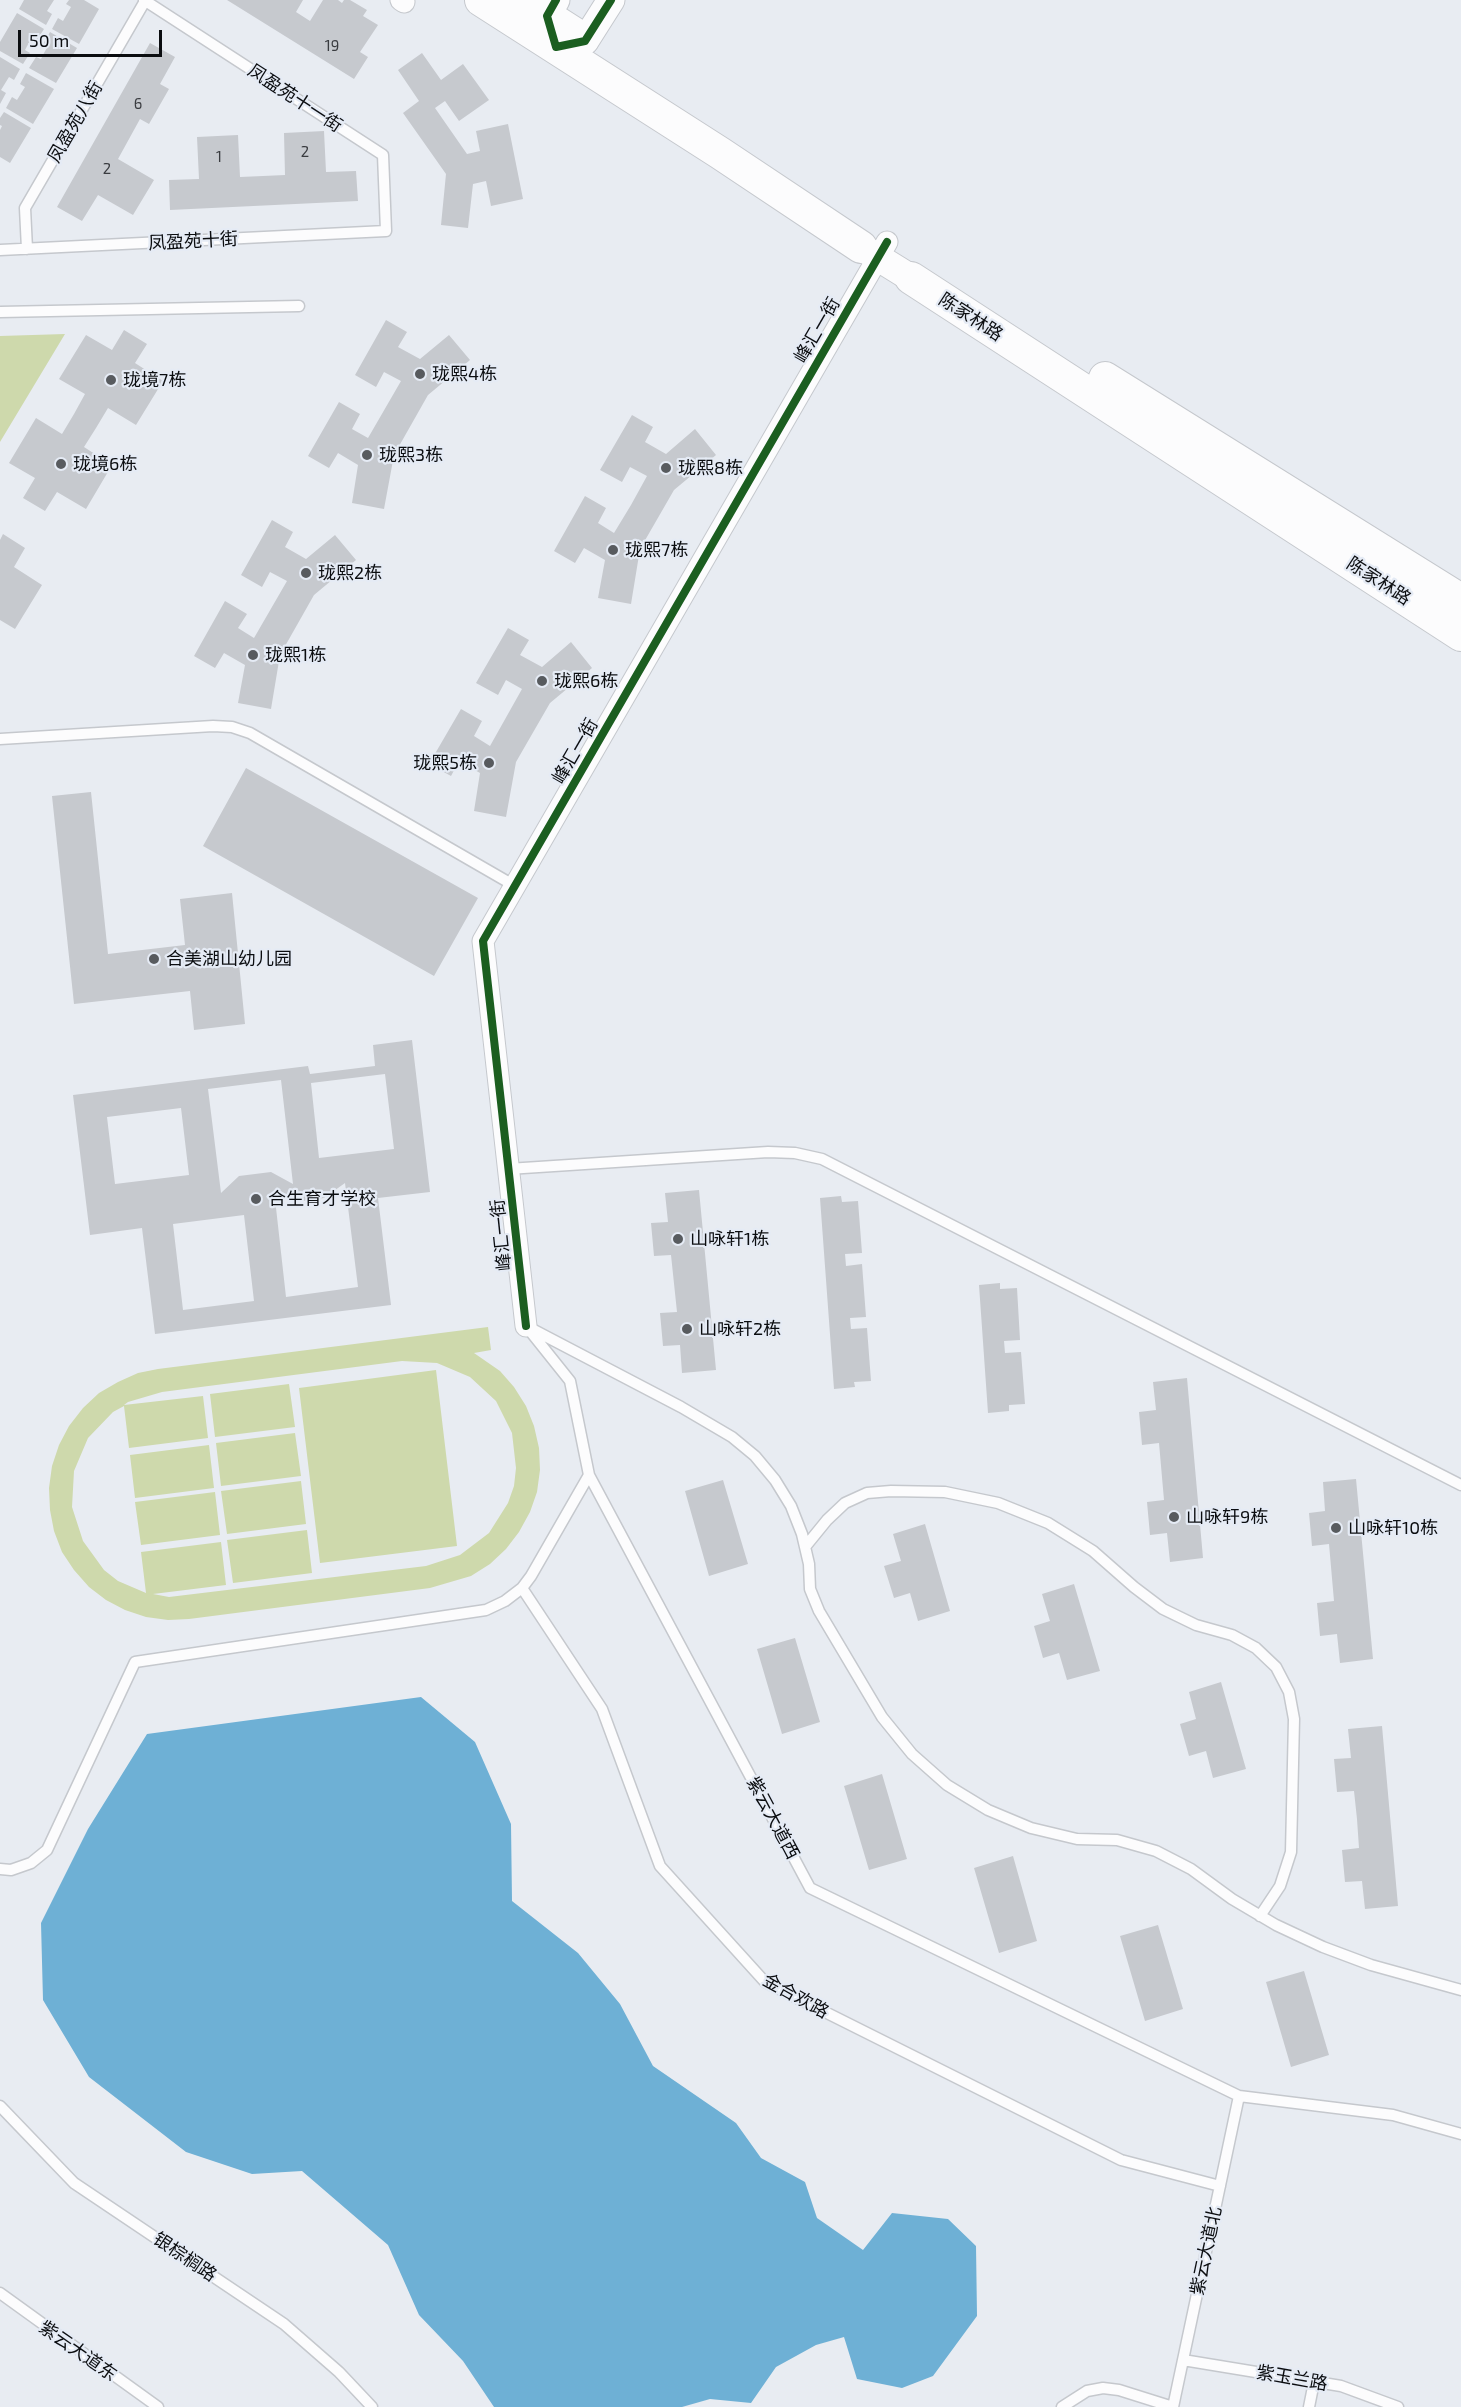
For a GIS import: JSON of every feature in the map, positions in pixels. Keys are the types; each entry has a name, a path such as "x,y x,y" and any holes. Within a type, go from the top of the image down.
{"main road":[{"name":"陈家林路","path":"480,0 571,44 720,153 874,245"},
{"name":"陈家林路","path":"542,5 571,44"},
{"name":"陈家林路","path":"914,269 1461,600"},
{"name":"陈家林路","path":"914,269 1461,635"}],"street":[{"path":"571,44 611,0"},
{"name":"陈家林路","path":"874,245 914,269"},
{"name":"峰汇一街","path":"526,1326 483,941 874,245"}],"lane":[{"name":"凤盈苑十一街","path":"145,0 382,154 386,231"},
{"name":"凤盈苑八街","path":"27,249 25,208 145,0"},
{"name":"凤盈苑十街","path":"0,250 386,231"},
{"path":"0,312 299,306"},
{"path":"0,739 213,726 232,727 250,733 515,886"},
{"path":"508,1169 768,1152 795,1153 822,1159 1461,1485"},
{"path":"526,1326 630,1379 732,1437 755,1456 775,1480 791,1506 805,1547 810,1589 819,1611 882,1717 912,1754 947,1785 988,1810 1031,1828 1077,1839 1117,1840 1156,1851 1191,1869 1260,1916 1332,1951 1371,1965 1461,1990"},
{"name":"紫云大道西","path":"526,1326 570,1381 589,1474 810,1888 1239,2096 1393,2115 1461,2134"},
{"path":"0,1869 11,1870 31,1863 47,1850 135,1662 486,1610 506,1601 522,1588 589,1474"},
{"path":"805,1547 827,1520 845,1503 867,1493 945,1492 998,1503 1048,1523 1094,1551 1163,1609 1196,1625 1232,1635 1256,1648 1276,1667 1288,1692 1293,1719 1291,1852 1280,1886 1260,1916"},
{"name":"金合欢路","path":"522,1588 602,1709 660,1866 765,1982 1121,2160 1220,2186"},
{"name":"紫云大道北","path":"1173,2407 1239,2096"},
{"name":"银棕榈路","path":"0,2106 74,2183 284,2324 339,2372 372,2407"},
{"name":"紫云大道东","path":"0,2293 158,2407"},
{"name":"紫玉兰路","path":"1183,2360 1341,2386 1398,2407"},
{"path":"1309,2407 1314,2382"},
{"path":"1062,2407 1087,2391 1103,2388 1119,2390 1173,2407"}],"green space":[{"path":"65,334 0,442 0,336"},
{"path":"488,1327 491,1350 474,1353 500,1371 514,1387 526,1406 539,1448 540,1470 537,1492 530,1512 506,1549 490,1564 471,1576 430,1588 189,1619 168,1620 146,1617 125,1610 106,1600 89,1587 62,1552 54,1531 50,1510 49,1488 52,1466 69,1426 99,1393 138,1373","holes":["402,1361 437,1363 470,1377 496,1401 512,1433 516,1468 514,1486 508,1503 489,1533 460,1555 426,1566 169,1597 153,1594 226,1585 221,1542 141,1552 146,1593 118,1581 104,1570 83,1541 72,1507 74,1471 88,1438 113,1412 124,1406 129,1448 208,1438 203,1396 124,1405 128,1402 162,1392"]},
{"path":"436,1370 457,1546 320,1563 299,1388"},
{"path":"289,1384 295,1427 215,1437 210,1394"},
{"path":"295,1433 301,1476 221,1486 216,1443"},
{"path":"209,1445 214,1488 135,1498 130,1455"},
{"path":"301,1481 306,1524 227,1534 221,1491"},
{"path":"215,1492 220,1535 141,1545 135,1502"},
{"path":"307,1530 312,1573 233,1583 227,1540"}],"water":[{"path":"421,1697 475,1742 511,1824 512,1901 578,1953 620,2004 653,2066 736,2123 761,2158 805,2182 817,2218 863,2250 892,2213 948,2219 976,2246 977,2316 933,2376 902,2388 857,2379 844,2337 816,2345 776,2367 751,2403 710,2399 682,2407 494,2407 463,2361 419,2315 388,2245 302,2171 252,2174 186,2152 89,2077 43,2000 41,1923 88,1829 147,1734"}],"building":[{"path":"24,0 54,0 47,11 52,14 46,25 19,9"},
{"path":"69,0 84,0 99,9 79,44 52,29 58,18 63,21 71,7 66,4"},
{"path":"227,0 303,0 296,12 310,21 323,0 338,0 342,3 344,0 350,0 367,10 363,16 378,25 360,52 368,57 354,79"},
{"path":"17,13 44,29 37,40 32,37 25,50 30,53 23,64 0,51 0,42"},
{"path":"50,32 77,48 56,83 29,68 36,57 41,59 48,46 43,44"},
{"path":"150,43 175,57 160,84 169,89 149,124 140,119 118,159 154,180 133,215 98,195 82,221 57,207"},
{"path":"422,53 441,80 463,64 489,100 459,121 445,101 435,108 467,154 480,151 476,131 508,124 523,199 491,206 486,181 473,184 468,228 441,225 446,174 403,113 419,101 398,70"},
{"path":"0,57 20,69 14,80 9,77 1,90 6,93 0,104"},
{"path":"26,73 54,89 33,124 6,108 12,97 17,100 25,87 20,84"},
{"path":"4,112 31,128 10,163 0,157 2,126 0,118"},
{"path":"324,131 326,172 356,171 358,201 170,210 169,180 199,179 197,137 238,135 240,177 285,175 284,133"},
{"path":"386,320 407,332 398,347 420,359 449,335 470,360 428,395 394,455 384,509 352,503 358,465 338,453 329,468 308,456 339,402 360,414 352,429 368,438 401,381 384,372 376,387 355,375"},
{"path":"124,330 147,344 135,363 163,381 136,425 108,408 84,447 112,465 86,509 57,492 45,511 23,498 35,478 9,463 36,418 62,434 85,394 59,379 86,335 112,350"},
{"path":"632,415 653,427 645,442 666,454 695,429 716,455 674,490 640,549 631,604 598,598 605,560 584,548 575,563 554,551 585,496 606,508 598,523 614,533 631,505 647,476 630,467 622,482 600,470"},
{"path":"272,520 293,532 285,547 306,559 335,535 356,560 314,595 280,655 271,709 238,703 245,665 224,653 215,668 194,656 225,601 247,614 238,628 254,638 287,581 270,572 262,587 241,575"},
{"path":"3,534 25,548 14,567 42,585 15,629 0,620 0,540"},
{"path":"508,628 529,640 520,655 542,667 571,642 592,668 550,703 516,762 506,817 474,811 480,773 459,761 451,776 429,764 461,709 482,721 474,736 490,746 522,689 506,680 498,695 476,683"},
{"path":"246,768 478,898 434,976 203,846"},
{"path":"91,792 108,954 185,945 180,899 232,893 245,1024 194,1030 190,991 74,1004 52,796"},
{"path":"412,1040 430,1192 378,1198 391,1305 155,1334 142,1228 90,1235 73,1095 308,1066 310,1074 375,1066 373,1045","holes":["385,1074 394,1149 319,1158 311,1083","281,1080 293,1184 271,1172 239,1176 221,1193 208,1089","181,1108 189,1175 115,1184 107,1117","345,1183 358,1287 286,1297 274,1190 295,1202 324,1198","244,1215 254,1301 183,1310 173,1224"]},
{"path":"699,1190 716,1370 682,1373 680,1345 663,1346 660,1313 677,1312 671,1255 654,1256 651,1223 668,1222 665,1193"},
{"path":"841,1196 842,1202 858,1201 862,1253 845,1254 846,1266 862,1264 866,1317 850,1318 851,1329 867,1328 871,1381 854,1382 855,1387 834,1389 820,1198"},
{"path":"1000,1283 1000,1289 1017,1288 1020,1340 1004,1341 1005,1353 1021,1352 1025,1404 1009,1405 1009,1411 988,1413 979,1285"},
{"path":"1187,1378 1203,1558 1170,1562 1167,1533 1150,1535 1147,1502 1164,1500 1159,1443 1142,1445 1139,1412 1156,1410 1153,1382"},
{"path":"1356,1479 1373,1659 1340,1663 1337,1634 1320,1636 1317,1603 1334,1601 1329,1544 1312,1546 1309,1513 1325,1511 1323,1482"},
{"path":"723,1480 748,1564 709,1576 685,1491"},
{"path":"925,1524 950,1611 918,1621 910,1593 894,1598 884,1566 901,1561 893,1534"},
{"path":"1074,1584 1100,1671 1067,1680 1059,1653 1043,1658 1034,1626 1050,1621 1042,1594"},
{"path":"795,1638 820,1722 782,1734 757,1649"},
{"path":"1221,1682 1246,1769 1213,1778 1206,1751 1189,1756 1180,1724 1196,1719 1189,1692"},
{"path":"1382,1726 1398,1906 1365,1909 1362,1881 1345,1882 1342,1850 1359,1848 1357,1819 1354,1791 1337,1792 1334,1759 1351,1758 1348,1729"},
{"path":"882,1774 907,1859 869,1870 844,1786"},
{"path":"1013,1856 1037,1941 999,1953 974,1868"},
{"path":"1158,1925 1183,2009 1145,2021 1120,1936"},
{"path":"1304,1971 1329,2055 1291,2067 1266,1982"}],"cycle path":[{"path":"556,0 547,16 556,47 585,41 611,0"},
{"path":"526,1326 483,941 887,242"}],"place":[{"name":"珑熙4栋","path":"420,374"},
{"name":"珑境7栋","path":"111,380"},
{"name":"珑熙3栋","path":"367,455"},
{"name":"珑境6栋","path":"61,464"},
{"name":"珑熙8栋","path":"666,468"},
{"name":"珑熙7栋","path":"613,550"},
{"name":"珑熙2栋","path":"306,573"},
{"name":"珑熙1栋","path":"253,655"},
{"name":"珑熙6栋","path":"542,681"},
{"name":"珑熙5栋","path":"489,763"},
{"name":"合美湖山幼儿园","path":"154,959"},
{"name":"合生育才学校","path":"256,1199"},
{"name":"山咏轩1栋","path":"678,1239"},
{"name":"山咏轩2栋","path":"687,1329"},
{"name":"山咏轩9栋","path":"1174,1517"},
{"name":"山咏轩10栋","path":"1336,1528"}]}
